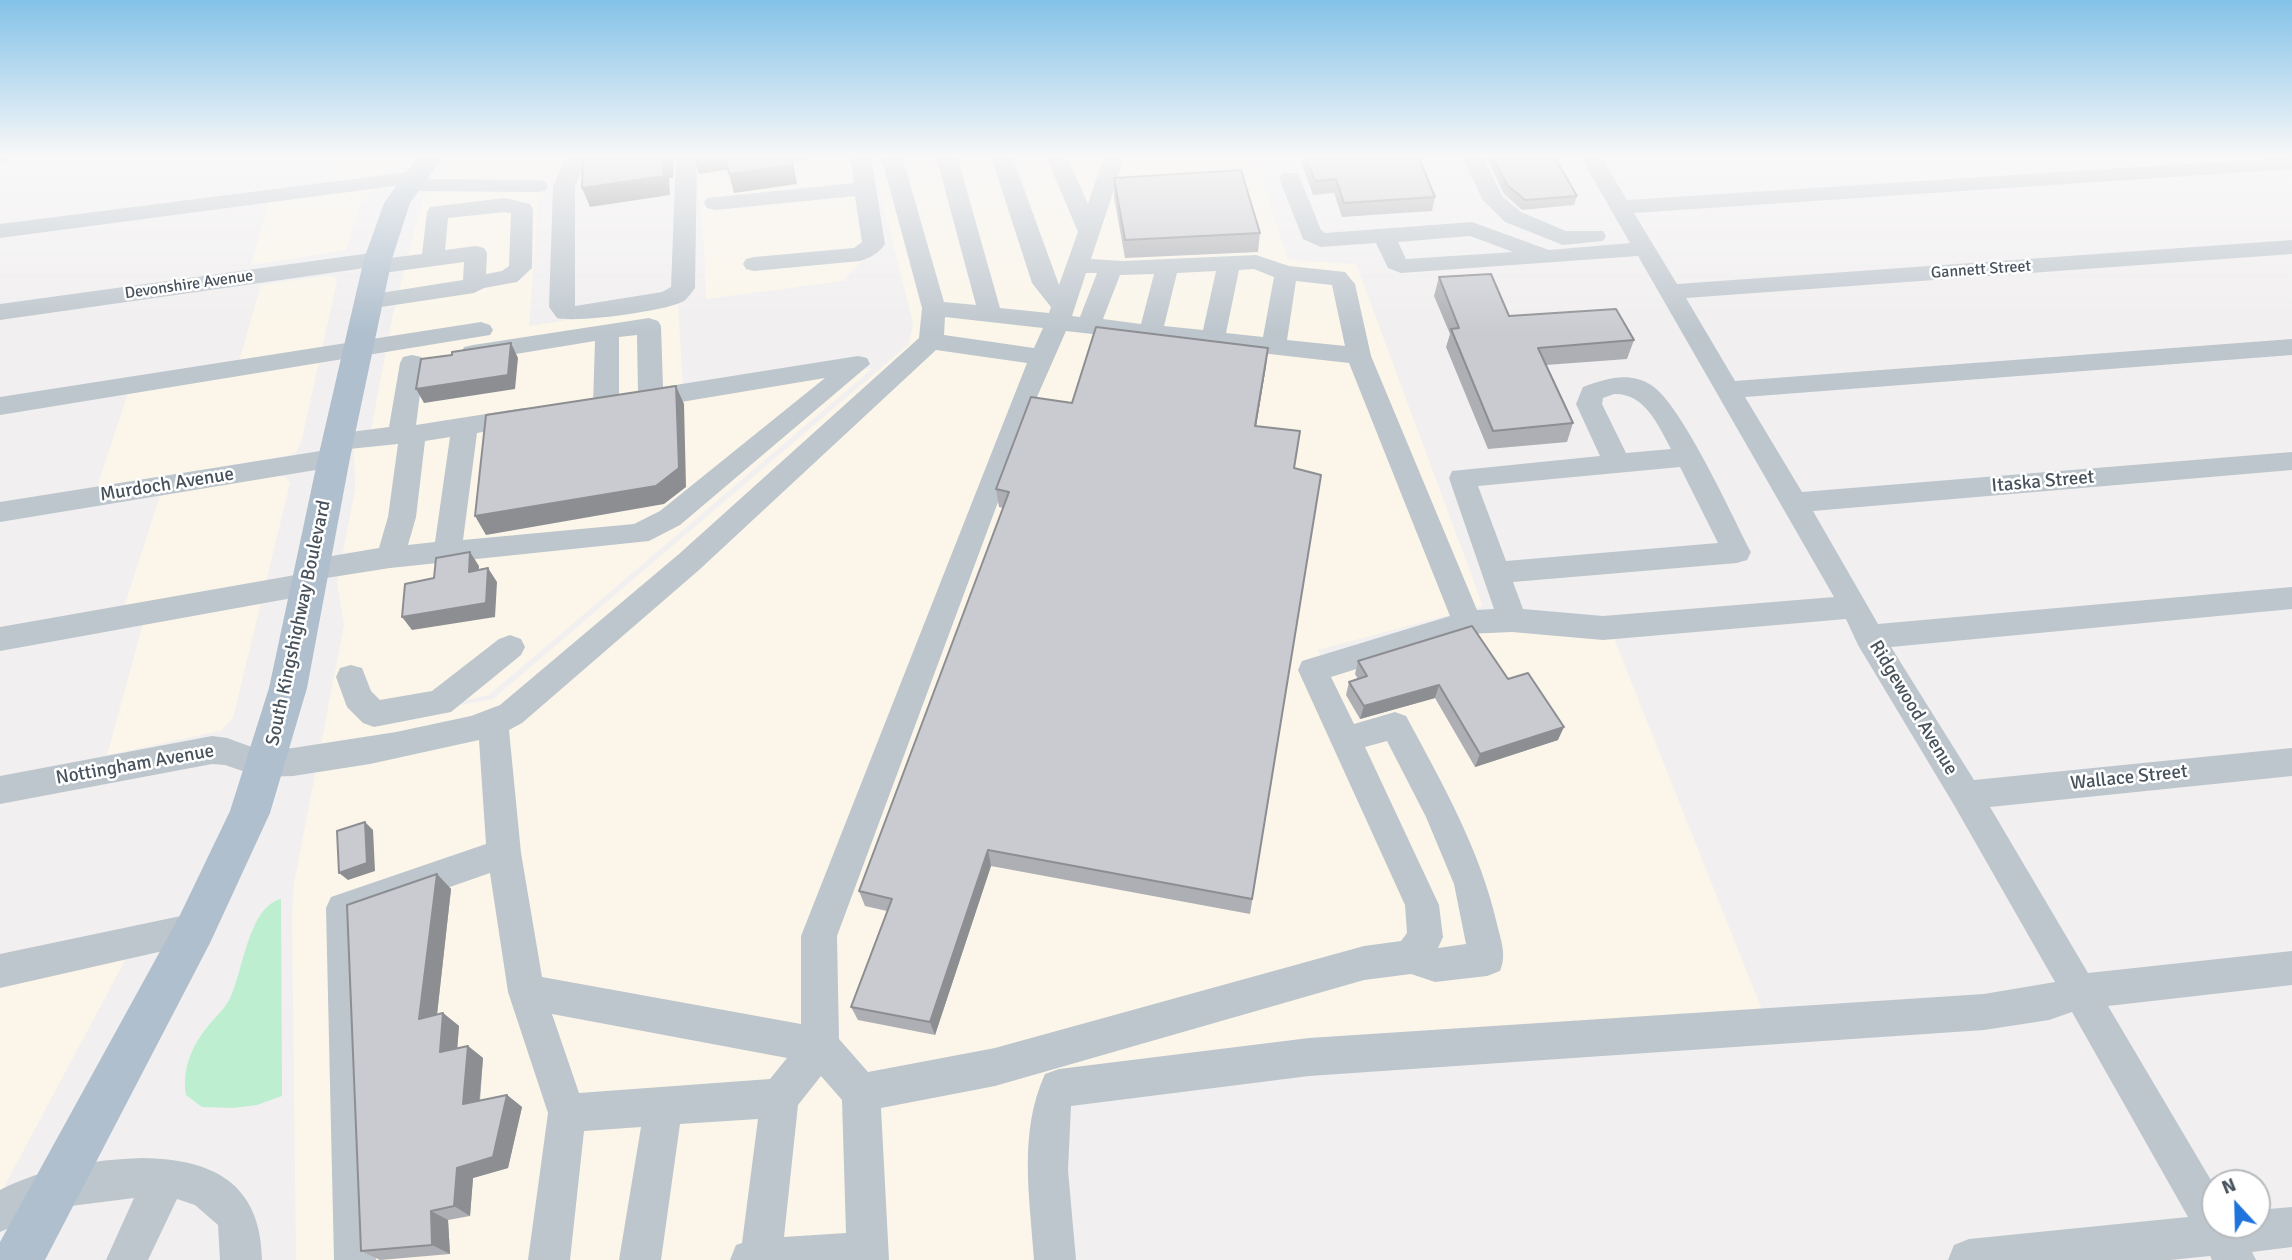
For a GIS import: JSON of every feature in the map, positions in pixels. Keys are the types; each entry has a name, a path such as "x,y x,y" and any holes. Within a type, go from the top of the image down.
{"main road":[{"name":"South Kingshighway Boulevard","path":"18,1260 226,870 250,813 288,688 335,450 377,263 393,215"}],"street":[{"path":"0,231 117,215"},
{"path":"433,259 438,215"},
{"path":"368,302 474,286 474,283 509,276 520,268 522,215"},
{"path":"563,215 561,307 565,313 575,314 667,299 677,295 683,288 685,215"},
{"path":"754,264 860,254 874,244 870,215"},
{"path":"267,764 351,752 493,723 531,699 689,562 932,341 934,309 910,215"},
{"path":"962,215 989,314"},
{"path":"1021,215 1044,283 1060,313"},
{"path":"1082,215 1089,232"},
{"path":"761,1259 780,1098 820,1046 819,936 1019,408 1060,313 1095,215"},
{"path":"1304,215 1311,234 1321,240 1472,229 1547,257"},
{"path":"1510,215 1563,238 1780,215"},
{"name":"Ridgewood Avenue","path":"1625,215 1855,607 1869,637 2081,991 2228,1248"},
{"path":"1384,236 1396,263 1401,266 1547,257 1634,230"},
{"name":"Gannett Street","path":"1671,292 2292,247"},
{"name":"Devonshire Avenue","path":"0,312 377,263 476,253 474,283"},
{"path":"1077,265 1111,267 1256,262 1286,272 1337,277 1343,284 1359,356 1467,622"},
{"path":"1213,339 1229,263"},
{"path":"1151,332 1167,266"},
{"path":"1089,324 1111,267"},
{"path":"1274,346 1286,272"},
{"path":"934,309 989,314 1060,313 1089,324 1359,356"},
{"path":"355,362 412,363 649,326 651,398"},
{"path":"0,406 355,362 481,330"},
{"path":"606,405 607,331"},
{"path":"932,341 1042,357"},
{"path":"1727,390 2292,347"},
{"path":"390,557 402,517 412,363"},
{"path":"0,639 310,576 390,557 639,534 670,518 858,364 581,409"},
{"path":"1495,573 1737,552 1654,397 1632,386 1609,384 1592,393 1590,404 1617,464"},
{"name":"Murdoch Avenue","path":"0,512 407,435 542,415"},
{"path":"448,551 452,504 465,426"},
{"path":"1511,620 1462,478 1688,457"},
{"name":"Itaska Street","path":"1793,503 2292,461"},
{"path":"1869,637 2292,598"},
{"path":"1411,957 1424,937 1422,905 1313,670 1467,622 1511,620 1603,628 1855,607"},
{"path":"351,677 358,698 374,714 440,703 510,647"},
{"path":"493,723 504,853 526,992 567,1113 549,1260"},
{"path":"861,1093 995,1067 1364,962 1411,957 1435,965 1487,959 1471,884 1441,813 1395,725 1346,740"},
{"name":"Nottingham Avenue","path":"0,790 212,750 223,750 246,761 267,764"},
{"name":"Wallace Street","path":"1966,795 2292,762"},
{"path":"355,1260 343,908 504,853"},
{"path":"0,971 195,929"},
{"path":"1055,1260 1048,1127 1053,1096 1059,1088 1309,1057 1984,1012 2049,1002 2081,991 2292,968"},
{"path":"526,992 820,1046 861,1093 868,1256 751,1260"},
{"path":"567,1113 780,1098"},
{"path":"640,1260 663,1107"},
{"path":"0,1212 58,1187 124,1179 188,1181 213,1194 229,1207 242,1236 241,1260"},
{"path":"127,1260 164,1179"},
{"path":"1969,1260 2228,1248 2292,1227"}],"shaded area":[{"path":"265,215 357,215 346,250 251,265"},
{"path":"419,215 537,215 529,326 678,303 683,389 370,435 393,314"},
{"path":"701,215 857,215 864,259 842,281 706,299"},
{"path":"886,215 1273,215 1288,260 1356,264 1483,606 1318,650 1328,672 1491,628 1613,636 1763,1012 1475,1032 1043,1078 1039,1092 1046,1260 296,1260 292,916 294,883 344,625 337,583 355,489 354,448 873,368 489,695 359,724 493,699 909,344 913,323"},
{"path":"334,277 337,281 301,443 296,452 286,456 97,487 132,381 238,365 261,285"},
{"path":"276,476 285,477 290,483 233,718 220,731 107,755 144,620 123,610 160,496"},
{"path":"130,951 4,1187 0,1191 0,979"}],"green space":[{"path":"281,899 282,1096 257,1105 233,1108 202,1107 186,1095 185,1076 189,1059 202,1034 229,1000 254,926 270,904"}],"building":[{"path":"1121,215 1255,215 1260,233 1125,240"},
{"path":"1491,274 1509,316 1616,309 1634,340 1538,348 1573,423 1493,431 1451,329 1459,328 1439,277"},
{"path":"1096,327 1268,348 1255,426 1300,431 1294,468 1321,475 1252,899 988,850 930,1022 851,1007 892,899 859,891 1009,492 996,489 1031,397 1072,403"},
{"path":"511,343 508,375 416,389 421,359"},
{"path":"676,386 679,468 656,486 475,516 486,415"},
{"path":"470,552 469,572 488,568 486,603 402,617 405,584 434,578 436,558"},
{"path":"1472,626 1508,679 1528,673 1564,727 1480,754 1439,685 1364,706 1349,682 1367,676 1358,661"},
{"path":"365,822 367,863 339,873 337,831"},
{"path":"437,874 419,1019 443,1013 440,1052 468,1046 463,1104 507,1095 493,1157 457,1168 454,1206 431,1211 432,1245 361,1251 347,905"}]}
